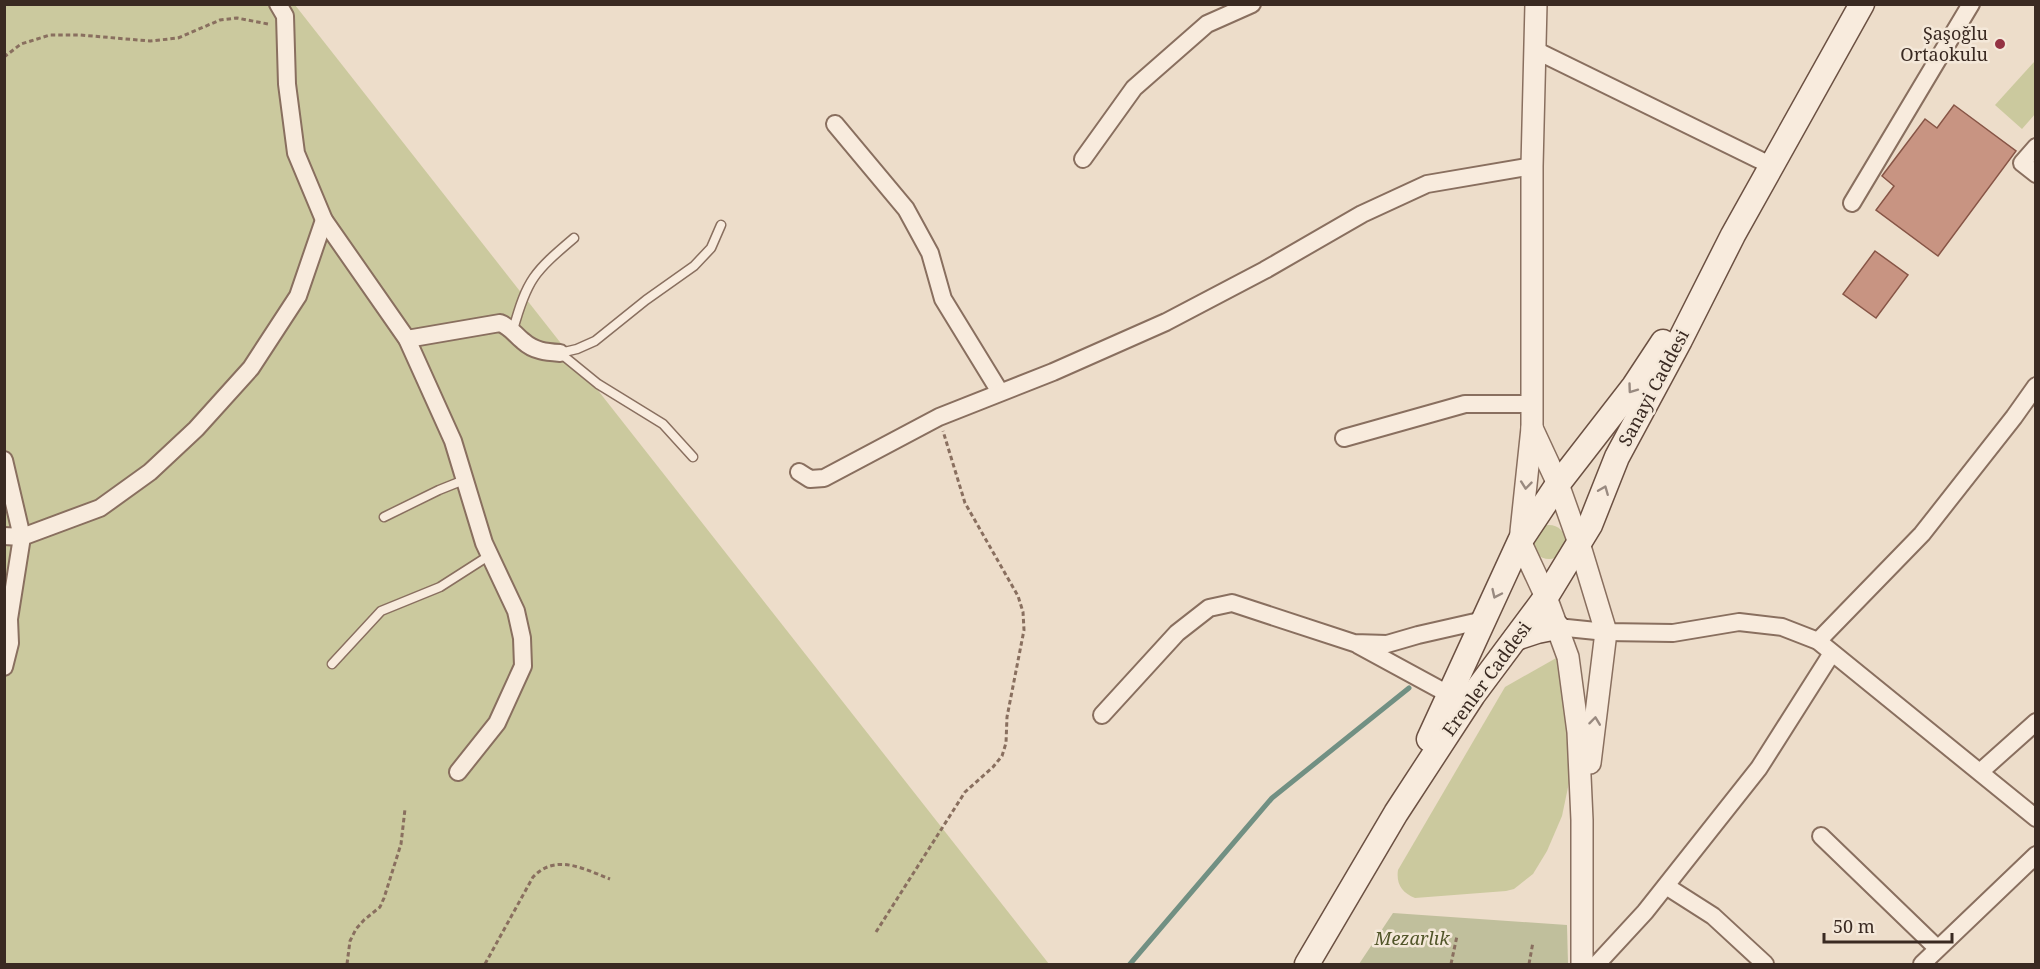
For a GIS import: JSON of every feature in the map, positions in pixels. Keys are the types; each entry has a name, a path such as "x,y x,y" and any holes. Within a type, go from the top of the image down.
{"main road":[{"name":"Sanayi Caddesi","path":"1579,543 1590,525 1617,457 1733,235 1862,4"},
{"name":"Sanayi Caddesi","path":"1520,541 1558,484 1634,386 1733,235"},
{"name":"Erenler Caddesi","path":"1395,815 1520,541"},
{"name":"Erenler Caddesi","path":"1307,964 1395,815 1473,695 1546,597 1579,543"},
{"path":"1515,638 1557,627"}],"street":[{"path":"278,4 285,16 286,84 296,153 324,220 407,339 453,441 490,555 516,611 522,638 523,666 497,723 458,772"},
{"path":"1083,159 1134,88 1207,24 1252,4"},
{"path":"1536,4 1532,166 1532,429 1520,541 1546,597 1568,657 1578,732 1582,820 1582,964"},
{"path":"1852,203 1971,4"},
{"path":"1535,50 1772,166"},
{"path":"835,124 906,210 930,253 943,299 1000,392"},
{"path":"2036,147 2022,163 2036,174"},
{"path":"799,472 810,479 824,478 939,417 1053,372 1166,322 1265,270 1362,214 1427,184 1532,166"},
{"path":"4,536 22,537 100,507 150,472 196,429 251,368 298,296 324,220"},
{"path":"407,339 500,323 513,330 532,348 560,353"},
{"path":"1818,641 1922,534 2036,386"},
{"path":"1344,438 1465,404 1532,404"},
{"path":"1532,429 1558,484 1606,632 1582,820"},
{"path":"4,460 22,537 9,618 10,644 4,667"},
{"path":"1102,715 1177,633 1209,608 1232,603 1354,643 1450,695"},
{"path":"1354,643 1387,644 1484,620"},
{"path":"1557,627 1606,632 1673,633 1739,622 1782,627 1818,641 2036,818"},
{"path":"1598,964 1646,912 1759,768 1832,653"},
{"path":"1980,772 2036,722"},
{"path":"1821,836 1937,948"},
{"path":"1922,964 2036,855"},
{"path":"1666,886 1713,916 1765,964"}],"lane":[{"path":"560,353 577,350 595,341 646,300 694,266 711,248 721,225"},
{"path":"513,330 522,299 532,278 544,263 574,238"},
{"path":"560,353 598,384 663,424 693,457"},
{"path":"384,517 464,480"},
{"path":"332,664 381,611 440,586 490,555"}],"path":[{"path":"4,57 21,44 50,35 150,41 178,38 220,20 237,18 286,28"},
{"path":"876,932 965,792 1002,756 1024,630 1023,612 1018,596 965,503 939,417"},
{"path":"347,964 350,941 356,929 380,907 384,898 400,844 405,809"},
{"path":"485,964 539,870 548,866 569,864 610,879"},
{"path":"1451,964 1457,936"},
{"path":"1529,964 1533,942"}],"shaded area":[{"path":"5,4 295,5 1049,964 5,964"},
{"path":"2035,61 2035,114 2022,129 1995,105"},
{"path":"1549,525 1561,530 1566,542 1561,554 1549,559 1537,554 1532,542 1537,530"},
{"path":"1558,657 1565,688 1571,773 1562,816 1547,851 1533,874 1514,889 1506,891 1415,898 1410,896 1399,884 1398,870 1505,687"}],"green space":[{"name":"Mezarlık","path":"1393,913 1567,925 1568,964 1359,964"}],"building":[{"path":"1954,105 2016,151 1938,256 1876,210 1894,186 1882,176 1925,119 1937,128"},
{"path":"1875,251 1908,275 1876,318 1843,294"}],"waterway":[{"path":"1130,964 1272,798 1409,688"}],"place":[{"name":"Şaşoğlu Ortaokulu","path":"2000,44"}]}
